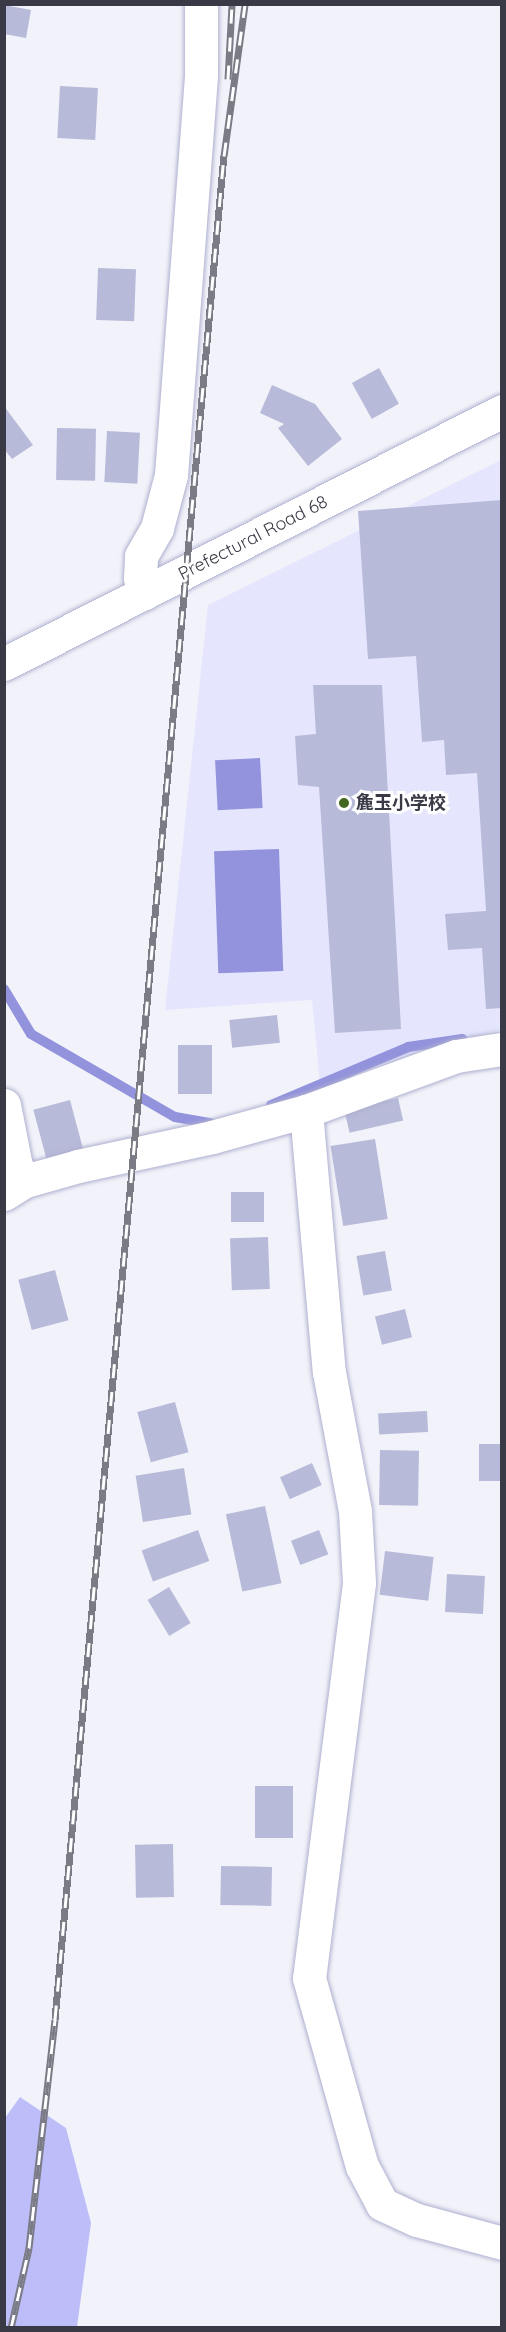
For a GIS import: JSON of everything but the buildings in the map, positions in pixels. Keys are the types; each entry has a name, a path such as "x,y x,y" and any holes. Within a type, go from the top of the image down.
{"street":[{"path":"145,593 141,556 157,528 171,475 201,74 201,4"},
{"name":"Prefectural Road 68","path":"4,664 501,411"},
{"path":"4,1105 16,1166 15,1188 306,1111 456,1056 501,1049"},
{"path":"306,1111 329,1372 355,1511 359,1583 309,1978 362,2166 382,2204 417,2220 501,2243"}],"shaded area":[{"name":"麁玉小学校","path":"501,460 501,1029 320,1084 312,1000 165,1010 208,605"},
{"path":"260,758 263,808 218,810 215,760"},
{"path":"279,849 283,971 218,973 214,851"},
{"path":"20,2097 66,2128 91,2223 77,2327 5,2327 5,2118"}],"waterway":[{"path":"4,989 31,1034 175,1117 210,1123"},
{"path":"271,1105 408,1047 462,1039"}],"railway":[{"path":"228,79 232,4"},
{"path":"11,2328 29,2248 55,2019 224,156 245,4"}],"place":[{"name":"麁玉小学校","path":"344,803"}]}
